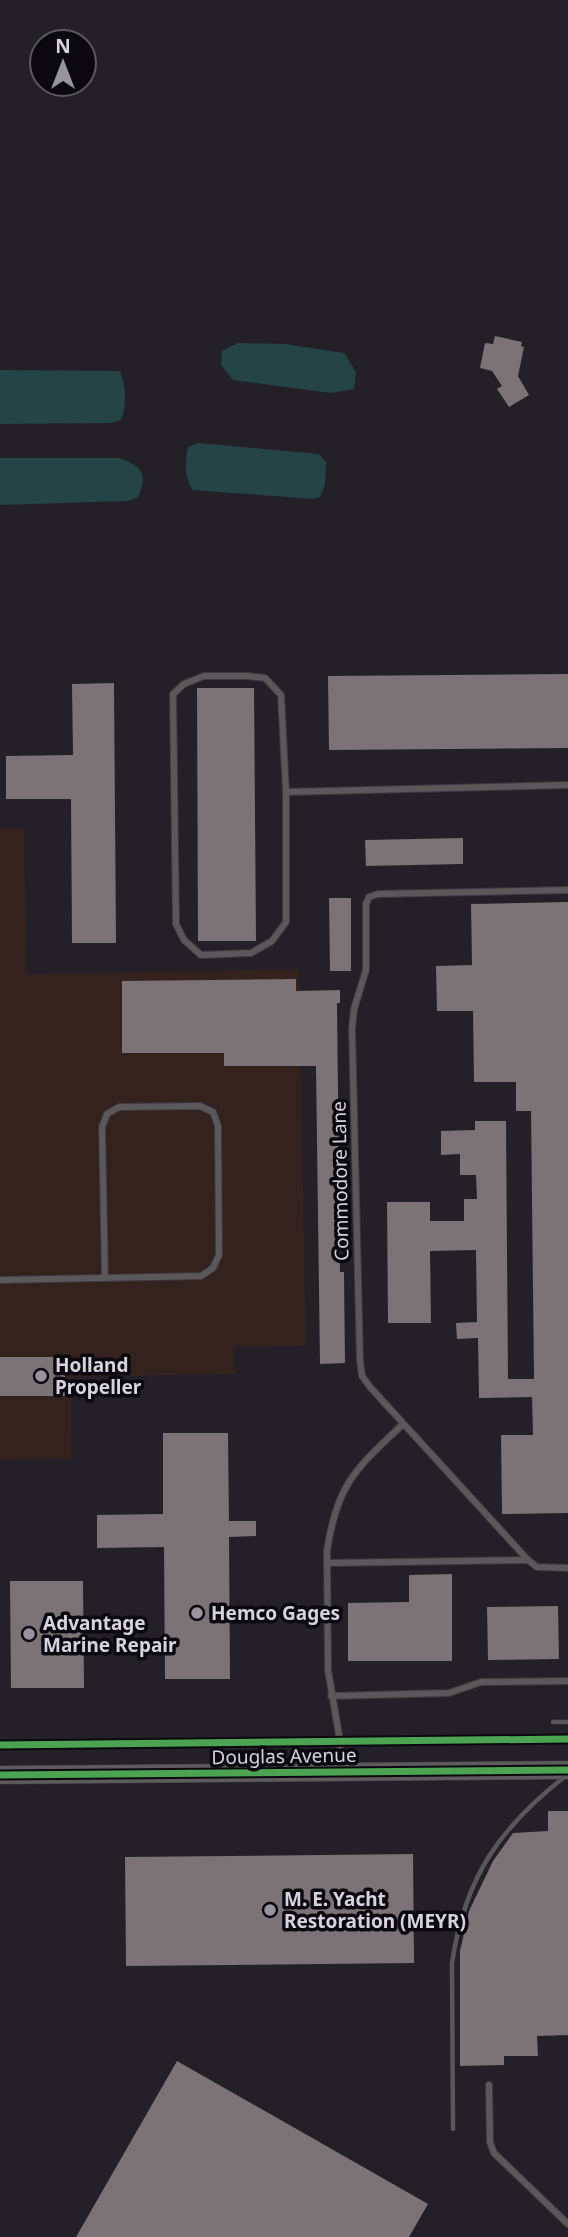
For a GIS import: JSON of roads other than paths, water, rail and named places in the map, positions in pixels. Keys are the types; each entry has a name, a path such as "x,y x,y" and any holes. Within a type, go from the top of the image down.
{"street":[{"name":"Douglas Avenue","path":"0,1775 568,1770"}],"lane":[{"path":"204,676 265,678 281,695 286,792 286,922 272,941 250,953 201,955 184,940 176,924 173,694 184,684 204,676"},
{"path":"286,792 568,785"},
{"name":"Commodore Lane","path":"528,1560 362,1376 352,1029 354,1009 366,970 366,904 369,897 378,894 568,890"},
{"path":"0,1279 105,1278 201,1276 213,1268 219,1255 218,1126 213,1112 200,1106 119,1107 107,1114 102,1127 105,1278"},
{"path":"341,1771 340,1741 328,1670 327,1551 334,1518 347,1481 403,1423"},
{"path":"327,1563 528,1560 537,1567 568,1568"},
{"path":"331,1696 449,1693 481,1682 568,1681"},
{"path":"489,2085 490,2142 494,2153 568,2224"}],"railway":[{"path":"553,1722 568,1722"},
{"path":"453,2129 452,1963 466,1904 476,1879 505,1834 568,1774"}],"place":[{"name":"Holland Propeller","path":"41,1376"},
{"name":"Hemco Gages","path":"197,1613"},
{"name":"Advantage Marine Repair","path":"29,1634"},
{"name":"M. E. Yacht Restoration (MEYR)","path":"270,1910"}]}
